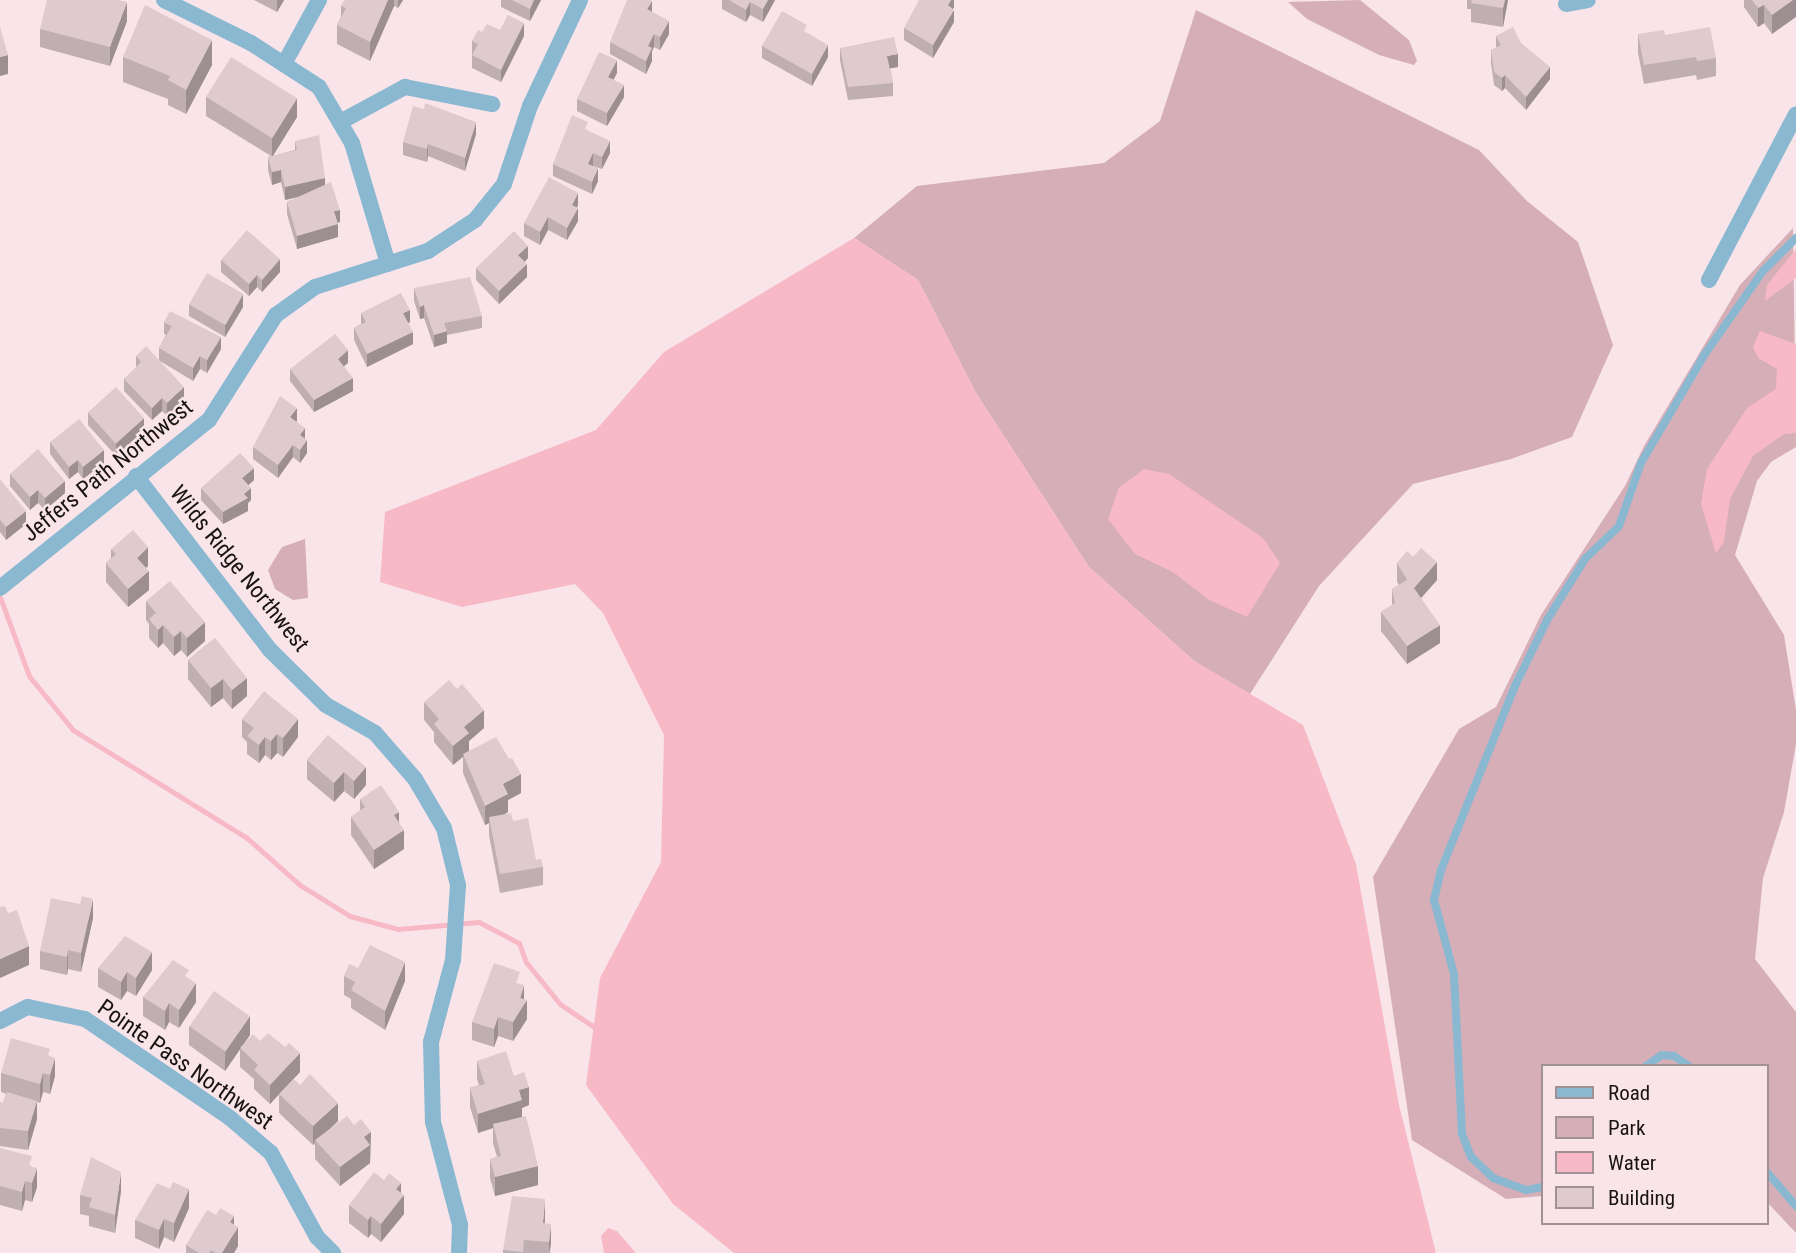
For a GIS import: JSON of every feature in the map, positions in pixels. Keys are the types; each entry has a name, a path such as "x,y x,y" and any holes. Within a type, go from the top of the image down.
{"street":[{"path":"164,0 284,64 319,87 342,121 366,179 388,264"},
{"path":"284,64 319,0"},
{"name":"Jeffers Path Northwest","path":"0,588 209,420 276,314 315,287 428,251 475,220 504,184 530,106 580,0"},
{"path":"1566,4 1588,0"},
{"path":"342,121 405,87 492,104"},
{"path":"1709,280 1796,114"},
{"name":"Wilds Ridge Northwest","path":"136,476 270,650 326,705 375,733 415,779 444,828 458,885 453,960 432,1042 433,1122 460,1225 460,1253"},
{"name":"Pointe Pass Northwest","path":"0,1021 28,1007 85,1019 230,1118 271,1153 317,1237 333,1253"}],"lane":[{"path":"1540,1187 1525,1190 1493,1178 1471,1157 1462,1133 1454,974 1434,900 1441,870 1514,688 1547,620 1585,559 1619,526 1641,463 1705,354 1763,271 1796,238"},
{"path":"1649,1064 1662,1055 1674,1056 1686,1064"},
{"path":"1768,1173 1796,1206"}],"green space":[{"path":"1360,0 1409,40 1417,61 1414,65 1379,55 1307,19 1288,2"},
{"path":"1196,10 1479,150 1527,201 1578,242 1613,345 1572,437 1511,459 1413,484 1319,586 1250,694 1194,661 1089,567 976,393 918,280 854,238 917,186 1104,163 1160,121"},
{"path":"1793,228 1796,447 1771,462 1757,481 1735,555 1784,635 1796,710 1796,744 1784,812 1763,878 1755,959 1796,1012 1796,1233 1768,1203 1768,1064 1540,1064 1540,1196 1506,1199 1412,1140 1373,877 1459,729 1496,707 1541,615 1625,486 1644,446 1740,285"},
{"path":"305,539 308,598 293,600 275,589 268,570 282,547"}],"water":[{"path":"854,238 918,280 976,393 1089,567 1194,661 1303,725 1356,864 1399,1105 1436,1253 734,1253 673,1204 586,1085 600,978 661,862 664,735 603,613 575,584 462,607 380,582 385,512 596,430 664,352"},
{"path":"1796,249 1796,278 1765,301 1767,285"},
{"path":"1760,331 1796,344 1796,433 1784,434 1753,456 1730,499 1724,542 1716,553 1701,504 1707,469 1747,408 1776,389 1777,369 1758,358 1753,347"},
{"path":"1144,469 1169,474 1263,538 1280,563 1247,617 1209,600 1173,572 1135,554 1108,519 1119,488"},
{"path":"608,1228 617,1231 636,1253 604,1253 601,1236"}],"building":[{"path":"47,0 127,2 110,47 40,29"},
{"path":"345,0 388,0 370,42 337,25 346,8 341,6"},
{"path":"512,0 534,0 530,9"},
{"path":"627,0 651,0 647,9 669,21 660,37 654,34 648,46 652,48 646,61 610,42"},
{"path":"729,0 768,0 763,9 750,2 746,10"},
{"path":"919,0 951,0 948,5 954,10 933,45 904,28"},
{"path":"1472,0 1505,0 1503,8 1471,3"},
{"path":"1752,0 1793,0 1772,15 1764,5 1758,8"},
{"path":"145,5 212,40 186,90 168,80 170,76 123,57"},
{"path":"782,11 807,25 804,31 828,45 812,74 762,46"},
{"path":"508,15 524,23 501,70 472,55 478,44 472,41 478,30 482,32 487,24 500,30"},
{"path":"0,27 8,55 0,57"},
{"path":"1513,27 1521,43 1550,67 1526,97 1505,75 1502,78 1494,72 1491,50 1501,45 1496,36"},
{"path":"1710,27 1716,58 1697,61 1696,57 1644,65 1638,34 1664,30 1665,35"},
{"path":"894,37 898,54 887,56 893,83 848,87 840,48"},
{"path":"599,52 617,60 608,77 624,85 607,113 577,99"},
{"path":"231,57 297,98 272,138 206,97"},
{"path":"425,103 476,122 465,158 428,144 427,149 403,142 413,106 424,109"},
{"path":"572,115 588,122 585,129 610,141 602,157 593,153 588,164 598,168 592,182 553,164"},
{"path":"319,135 325,178 285,187 281,170 272,172 268,157 297,150 295,141"},
{"path":"549,177 578,193 572,205 578,208 567,228 548,217 540,232 524,223"},
{"path":"331,182 340,210 334,211 338,224 297,236 287,202"},
{"path":"247,230 280,259 262,280 257,275 249,284 221,260"},
{"path":"514,231 528,246 518,255 527,264 499,291 476,268"},
{"path":"207,273 243,294 225,325 189,304"},
{"path":"470,277 482,316 444,323 447,331 434,335 424,305 420,307 414,288"},
{"path":"401,293 410,310 403,313 413,332 367,354 354,328 366,322 361,313"},
{"path":"170,311 221,337 207,360 200,356 193,368 159,348 172,326 164,322"},
{"path":"335,334 348,350 338,359 353,378 314,400 290,369"},
{"path":"146,346 184,387 167,403 162,398 152,408 124,379 141,362 136,356"},
{"path":"116,387 144,418 116,444 88,412"},
{"path":"280,396 297,408 290,417 305,428 300,435 307,440 300,450 293,445 278,465 253,447"},
{"path":"79,419 104,450 83,467 78,460 69,467 50,442"},
{"path":"38,449 65,481 45,498 38,490 30,497 10,474"},
{"path":"240,453 254,468 242,478 251,488 244,494 248,498 223,512 201,488"},
{"path":"0,479 26,511 6,527 0,520"},
{"path":"133,530 148,547 137,558 149,571 128,589 106,563 116,554 111,549"},
{"path":"1421,548 1437,562 1414,588 1440,625 1407,646 1381,612 1395,603 1392,589 1407,580 1397,563 1407,551 1413,557"},
{"path":"170,581 205,622 187,638 181,631 174,637 163,625 158,630 149,619 156,613 146,601"},
{"path":"215,638 247,678 232,690 223,679 211,688 188,660"},
{"path":"449,680 457,689 462,684 484,710 464,727 469,733 453,746 434,724 439,719 424,702"},
{"path":"264,691 298,719 283,738 277,734 271,741 265,737 259,745 247,736 254,728 242,719"},
{"path":"328,735 366,767 354,781 344,772 334,783 307,760"},
{"path":"496,737 521,774 503,784 508,794 485,806 463,754"},
{"path":"381,785 399,812 394,815 404,830 374,850 351,817 365,807 360,799"},
{"path":"511,813 513,821 528,818 536,860 541,859 543,867 500,874 489,817"},
{"path":"82,896 93,899 81,953 68,950 67,957 40,951 51,898 80,904"},
{"path":"5,906 8,913 17,910 29,946 0,959 0,907"},
{"path":"125,936 152,952 136,978 127,972 121,982 98,968"},
{"path":"370,945 405,962 385,1011 351,990 355,982 344,976 349,964 358,968"},
{"path":"173,960 189,970 185,976 196,983 179,1010 169,1003 165,1011 143,997"},
{"path":"494,963 520,972 516,983 524,985 520,998 527,1000 513,1022 498,1017 494,1029 472,1022"},
{"path":"214,991 250,1016 225,1051 189,1026"},
{"path":"268,1033 285,1047 289,1043 300,1053 270,1085 254,1070 258,1065 240,1048 253,1034 260,1041"},
{"path":"11,1038 50,1049 48,1055 55,1058 50,1075 43,1073 40,1084 1,1073"},
{"path":"506,1051 514,1076 524,1072 529,1087 519,1090 522,1100 478,1114 470,1088 485,1084 477,1061"},
{"path":"310,1074 338,1103 313,1126 279,1094 294,1079 300,1085"},
{"path":"7,1092 37,1101 28,1131 0,1128 0,1102 3,1103"},
{"path":"347,1116 354,1125 361,1119 371,1132 364,1137 370,1145 340,1167 315,1140"},
{"path":"526,1116 538,1166 495,1177 490,1159 501,1156 493,1124"},
{"path":"0,1148 32,1156 29,1166 37,1168 32,1183 25,1181 22,1192 0,1186"},
{"path":"91,1157 121,1172 115,1215 89,1207 92,1198 80,1195"},
{"path":"374,1172 384,1180 389,1173 401,1183 396,1189 404,1195 381,1224 371,1216 368,1220 349,1205"},
{"path":"173,1182 189,1189 174,1223 164,1219 159,1230 135,1220 157,1183 170,1189"},
{"path":"512,1196 545,1199 543,1223 551,1224 549,1242 524,1240 523,1252 503,1250"},
{"path":"220,1208 234,1216 230,1222 238,1227 222,1253 211,1250 209,1253 199,1253 186,1245 207,1210 216,1215"}],"waterway":[{"path":"0,597 29,676 73,730 247,838 300,885 350,916 398,929 479,922 519,943 526,962 560,1004 597,1029"}]}
